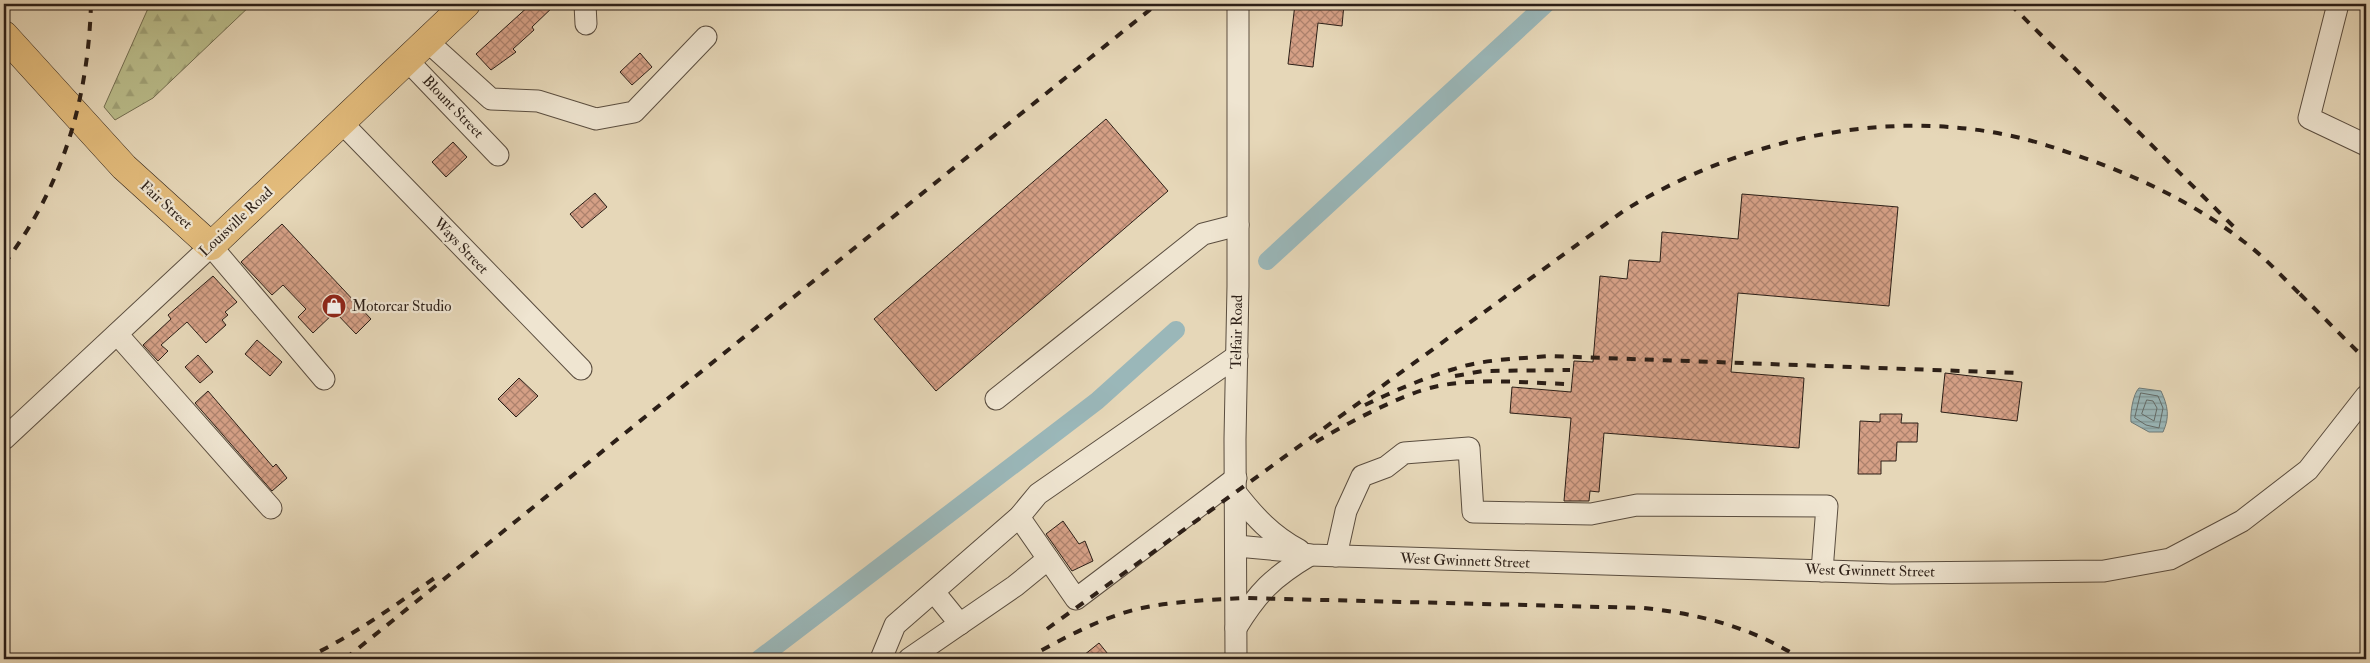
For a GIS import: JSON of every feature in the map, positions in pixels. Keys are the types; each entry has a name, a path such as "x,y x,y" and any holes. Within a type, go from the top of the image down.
{"main road":[{"name":"Louisville Road","path":"211,246 466,4"},
{"name":"Fair Street","path":"4,35 124,167 211,246"}],"street":[{"name":"Telfair Road","path":"1236,659 1238,4"},
{"path":"2338,4 2309,118 2366,145"},
{"path":"427,41 491,99 538,101 596,119 634,112 706,37"},
{"name":"Blount Street","path":"407,60 498,155"},
{"name":"Ways Street","path":"342,123 581,369"},
{"path":"996,399 1203,234 1238,224"},
{"name":"Louisville Road","path":"4,439 211,246"},
{"name":"Fair Street","path":"211,246 324,379"},
{"path":"117,334 271,508"},
{"path":"881,659 895,626 1019,517 1038,494 1237,356"},
{"name":"West Gwinnett Street","path":"1237,554 1290,551 1310,555 1336,556 1822,571 2104,571 2170,559 2242,521 2308,470 2366,396"},
{"path":"1336,556 1346,510 1362,476 1386,467 1404,453 1469,448 1473,512 1591,514 1636,505 1827,506 1822,571"},
{"path":"1019,517 1076,599 1236,485 1252,514 1288,544 1310,555"},
{"path":"1236,628 1264,588 1282,572 1310,555"},
{"path":"910,659 1015,586 1048,559"},
{"path":"934,592 960,624"}],"green space":[{"path":"150,4 252,4 153,98 115,120 104,107"}],"water":[{"path":"2139,388 2161,391 2167,412 2167,421 2163,432 2149,432 2131,422 2132,404"}],"building":[{"path":"531,4 556,4 532,27 534,30 513,49 516,52 491,70 476,54"},
{"path":"1295,4 1344,4 1342,26 1318,23 1313,67 1288,64"},
{"path":"640,53 652,67 632,85 620,72"},
{"path":"1106,119 1168,191 936,391 874,319"},
{"path":"453,142 467,157 446,177 432,162"},
{"path":"595,193 607,207 582,228 570,214"},
{"path":"1742,194 1898,207 1889,306 1738,293 1731,372 1804,378 1799,448 1604,433 1599,492 1590,491 1589,501 1564,501 1571,418 1510,413 1512,387 1571,392 1574,361 1593,362 1600,276 1627,279 1629,260 1660,262 1662,232 1738,239"},
{"path":"282,224 371,319 356,334 335,312 313,333 298,317 306,309 283,285 272,295 241,262"},
{"path":"213,276 237,302 225,312 228,315 222,320 226,325 206,343 187,322 161,345 168,351 158,361 143,345 171,319 168,315"},
{"path":"257,340 282,362 270,376 245,354"},
{"path":"198,355 213,372 200,383 185,367"},
{"path":"1945,373 2022,382 2017,421 1941,412"},
{"path":"519,378 538,396 516,417 498,399"},
{"path":"208,391 273,467 276,464 287,478 272,491 195,403"},
{"path":"1880,414 1902,414 1901,423 1918,423 1917,442 1897,442 1896,461 1881,461 1881,474 1858,474 1860,421 1880,422"},
{"path":"1063,521 1079,544 1085,541 1093,561 1072,571 1046,534"},
{"path":"1099,643 1112,659 1079,659"}],"waterway":[{"path":"1267,261 1546,4"},
{"path":"759,659 1097,401 1176,330"}],"railway":[{"path":"4,264 25,234 42,204 57,173 68,141 78,108 84,74 89,40 91,4"},
{"path":"345,659 1157,4"},
{"path":"2010,4 2235,228"},
{"path":"1047,629 1625,210 1668,186 1714,166 1761,149 1809,137 1859,129 1908,126 1958,128 2029,140 2093,161 2171,195 2226,228 2251,247 2304,298"},
{"path":"2300,294 2366,360"},
{"path":"1365,405 1420,381 1465,366 1501,360 1549,356 2017,373"},
{"path":"1455,376 1483,371 1570,370"},
{"path":"1316,442 1390,403 1434,387 1483,381 1568,384"},
{"path":"304,659 356,631 439,575"},
{"path":"1026,659 1082,629 1127,612 1167,604 1245,598 1644,608 1686,614 1726,624 1765,639 1801,659"}],"place":[{"name":"Motorcar Studio","path":"334,306"}]}
